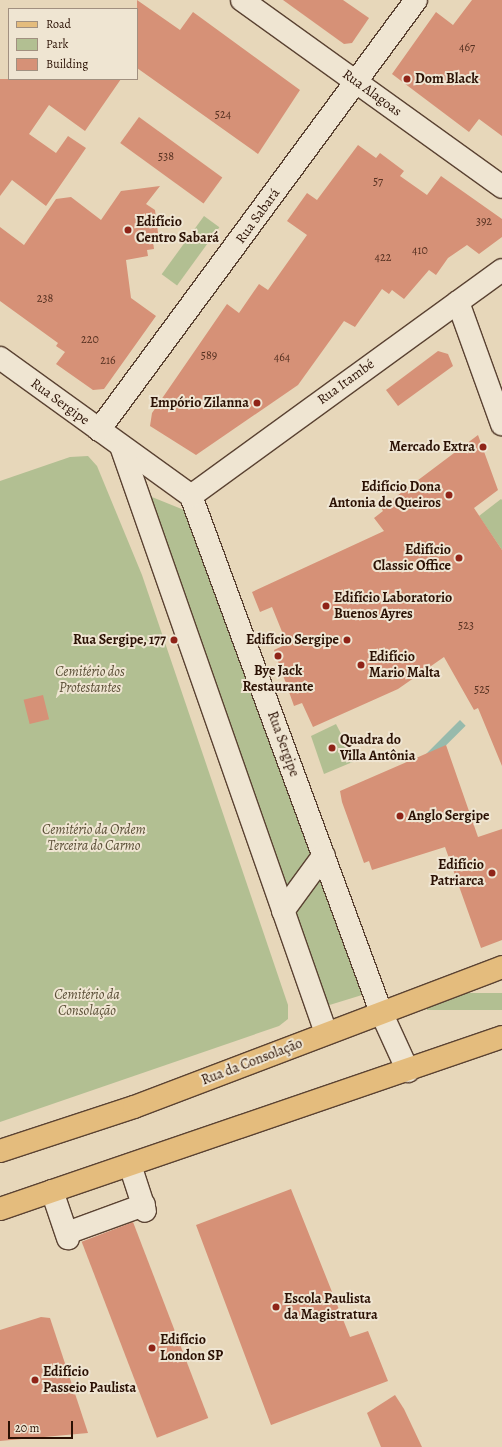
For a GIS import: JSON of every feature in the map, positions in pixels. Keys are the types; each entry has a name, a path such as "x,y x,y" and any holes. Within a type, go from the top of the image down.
{"main road":[{"name":"Rua da Consolação","path":"0,1151 134,1107 502,967"},
{"path":"0,1209 408,1071 502,1037"}],"street":[{"name":"Rua Alagoas","path":"242,0 502,186"},
{"name":"Rua Sabará","path":"99,430 416,0"},
{"name":"Rua Itambé","path":"191,496 502,270"},
{"path":"458,302 502,424"},
{"name":"Rua Sergipe","path":"0,358 191,496 381,1012 408,1071"},
{"path":"121,446 326,1033"},
{"path":"284,911 324,855"},
{"path":"52,1191 67,1236 145,1208 130,1165"}],"green space":[{"path":"204,216 219,227 177,285 162,274"},
{"path":"88,456 97,466 142,575 288,1005 288,1019 279,1026 0,1122 0,481 70,457"},
{"path":"147,495 189,512 313,860 285,901"},
{"path":"501,499 502,500 502,550 479,516"},
{"name":"Quadra do Villa Antônia","path":"336,724 355,761 324,774 311,736"},
{"path":"318,869 362,995 323,1007 290,910"},
{"path":"427,993 502,993 502,1010 427,1010"}],"shaded area":[{"path":"460,720 466,726 427,764 422,758"}],"building":[{"path":"137,0 180,30 193,12 300,90 258,154 138,69"},
{"path":"283,0 343,0 369,18 352,43 344,44"},
{"path":"472,0 502,0 502,136 479,119 469,132 392,74 436,12 453,25"},
{"path":"0,79 120,80 85,131 49,105 29,134 56,153 68,136 86,148 46,206 12,180 0,196"},
{"path":"139,117 222,178 204,203 120,143"},
{"path":"358,145 376,158 380,153 404,171 400,176 427,195 441,176 502,219 502,237 479,254 467,245 448,258 436,275 429,270 404,299 392,290 389,294 382,289 355,327 344,321 298,385 196,455 150,426 152,413 227,304 239,313 259,284 268,290 307,235 287,221 307,193 317,200"},
{"path":"160,186 146,204 155,210 159,240 153,241 154,249 147,250 148,256 126,260 131,298 156,316 104,389 93,390 56,364 65,352 56,346 58,343 0,301 0,227 24,245 56,199 71,197 101,220 121,191"},
{"path":"438,351 448,354 453,366 398,406 386,390"},
{"path":"478,435 498,490 474,508 502,550 502,766 478,708 474,710 444,657 398,689 313,727 302,703 294,706 274,650 287,644 272,607 260,612 252,592 384,531 374,518 383,511 381,508"},
{"path":"43,695 49,719 30,724 24,700"},
{"path":"446,745 478,837 502,829 502,940 481,948 445,847 372,870 369,861 364,863 342,802 340,791"},
{"name":"Escola Paulista da Magistratura","path":"291,1189 350,1337 368,1331 388,1381 271,1425 196,1225"},
{"name":"Edifício London SP","path":"133,1222 208,1418 157,1438 82,1242"},
{"name":"Edifício Passeio Paulista","path":"41,1317 50,1318 88,1433 0,1441 0,1330"},
{"path":"395,1395 404,1409 422,1447 381,1447 367,1413"}],"place":[{"name":"Dom Black","path":"407,79"},
{"name":"Edifício Centro Sabará","path":"128,230"},
{"name":"Empório Zilanna","path":"257,403"},
{"name":"Mercado Extra","path":"483,447"},
{"name":"Edifício Dona Antonia de Queiros","path":"449,495"},
{"name":"Edifício Classic Office","path":"459,558"},
{"name":"Edifício Laboratorio Buenos Ayres","path":"326,606"},
{"name":"Rua Sergipe, 177","path":"174,640"},
{"name":"Edifício Sergipe","path":"347,640"},
{"name":"Bye Jack Restaurante","path":"278,656"},
{"name":"Edifício Mario Malta","path":"361,665"},
{"name":"Quadra do Villa Antônia","path":"332,748"},
{"name":"Anglo Sergipe","path":"400,816"},
{"name":"Edifício Patriarca","path":"492,873"},
{"name":"Escola Paulista da Magistratura","path":"276,1307"},
{"name":"Edifício London SP","path":"152,1348"},
{"name":"Edifício Passeio Paulista","path":"35,1380"}],"park label":[{"name":"Cemitério dos Protestantes","path":"90,680"},
{"name":"Cemitério da Ordem Terceira do Carmo","path":"94,838"},
{"name":"Cemitério da Consolação","path":"87,1004"}]}
